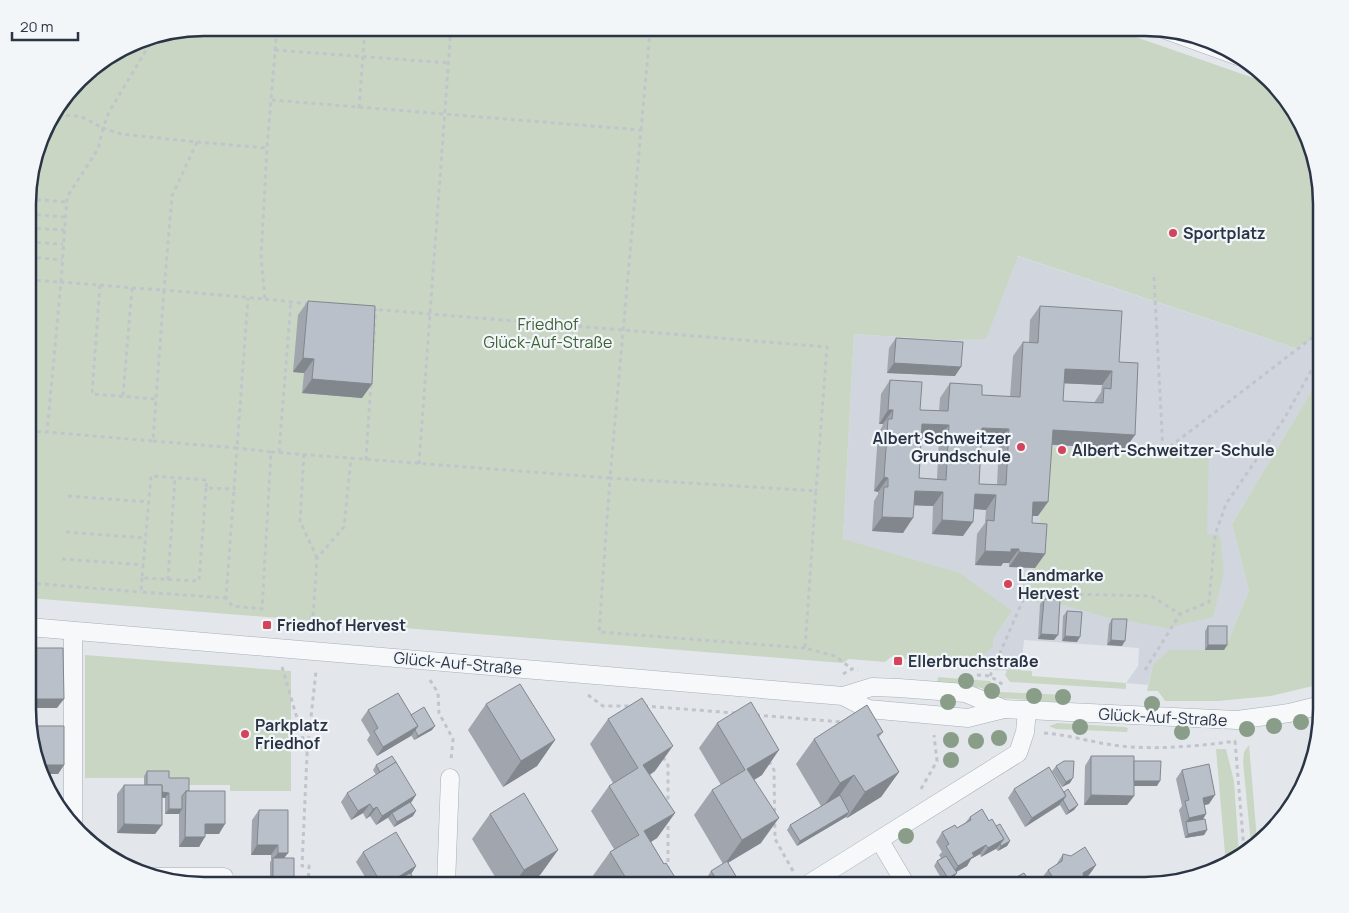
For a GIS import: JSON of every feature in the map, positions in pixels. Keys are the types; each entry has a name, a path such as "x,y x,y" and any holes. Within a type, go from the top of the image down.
{"street":[{"name":"Glück-Auf-Straße","path":"36,628 843,696 872,687 965,693 1004,709 1027,711 1237,720 1290,713 1312,707"},
{"path":"73,631 73,813"},
{"name":"Glück-Auf-Straße","path":"843,696 868,709 968,718 1004,709"},
{"path":"806,876 880,841 1018,753 1026,732 1027,711"},
{"path":"446,877 450,778"},
{"path":"880,841 901,876"}],"path":[{"path":"265,299 261,257 276,36"},
{"path":"360,108 364,36"},
{"path":"419,464 451,36"},
{"path":"650,36 610,478 599,632 805,648 835,656 852,669"},
{"path":"47,432 67,197 98,149 109,112 149,45"},
{"path":"275,50 449,63"},
{"path":"272,100 641,130"},
{"path":"62,115 80,116 103,128 121,134 268,148"},
{"path":"153,441 172,196 197,142"},
{"path":"36,200 66,202"},
{"path":"36,215 65,217"},
{"path":"36,228 64,230"},
{"path":"36,242 63,244"},
{"path":"36,258 62,260"},
{"path":"1154,277 1162,452 1312,338"},
{"path":"36,280 319,304"},
{"path":"100,286 92,394 156,399"},
{"path":"123,396 132,288"},
{"path":"248,298 226,598 232,606 262,609 271,452"},
{"path":"279,452 291,302"},
{"path":"366,308 827,347 805,648"},
{"path":"373,356 376,309"},
{"path":"1145,670 1180,614 1209,602 1215,535 1226,504 1284,419 1312,368"},
{"path":"366,460 371,375"},
{"path":"36,431 366,460 816,491"},
{"path":"304,454 300,521 317,558 312,635 316,668 308,755 302,866 309,866 308,877"},
{"path":"317,558 344,527 351,458"},
{"path":"141,592 142,578 144,566 151,476 207,480 199,581 142,578"},
{"path":"168,580 175,478"},
{"path":"206,488 234,489"},
{"path":"68,496 149,502"},
{"path":"66,532 146,538"},
{"path":"62,559 144,566"},
{"path":"36,584 226,598"},
{"path":"990,676 1026,593 1151,596 1180,614"},
{"path":"281,664 308,755"},
{"path":"428,677 438,693 439,713 453,739 450,778"},
{"path":"633,706 638,714"},
{"path":"919,793 937,761 935,738 932,730 924,720 924,714"},
{"path":"1067,734 1121,746 1198,745 1235,742 1244,844"},
{"path":"658,748 668,765 668,876"},
{"path":"765,755 774,770 775,839 799,876"}],"shaded area":[{"name":"Albert-Schweitzer-Schule","path":"1017,256 1295,348 1312,341 1312,390 1232,524 1249,591 1224,650 1153,665 1148,685 1126,683 1138,666 1139,648 1024,640 1021,671 968,669 993,647 994,638 1012,611 843,539 854,334 944,340"}],"green space":[{"name":"Friedhof Glück-Auf-Straße","path":"204,36 1133,36 1256,79 1271,94 1290,120 1300,140 1310,172 1312,193 1312,341 1295,348 1018,256 986,339 944,340 854,334 843,539 960,573 1012,611 994,638 993,647 968,669 912,664 907,659 891,657 885,662 849,659 843,663 36,599 36,204 38,182 45,150 59,120 71,102 85,85 102,71 130,54 161,42"},
{"path":"1312,390 1312,686 1271,696 1218,701 1165,701 1158,691 1147,691 1153,665 1169,650 1224,650 1249,591 1232,524"},
{"path":"1050,448 1209,452 1207,534 1220,535 1224,572 1213,617 1167,628 1106,617 1057,603 1028,602"},
{"path":"85,655 291,671 291,791 230,791 230,785 166,785 165,778 85,778"},
{"path":"1007,670 1032,671 1032,676 1126,683 1126,689 1010,682 1005,675"},
{"path":"938,677 990,681 1000,692 1068,695 1068,703 988,697 982,688 937,684"},
{"path":"1058,723 1128,728 1127,732 1056,729 1049,726"},
{"path":"1249,745 1257,834 1251,839 1243,762 1244,752"},
{"path":"1216,749 1226,749 1234,781 1239,848 1225,856"}],"building":[{"path":"308,301 375,306 372,384 312,379 314,359 303,358"},
{"path":"1040,306 1122,311 1119,362 1138,363 1135,435 1053,430 1048,502 1033,502 1032,523 1047,524 1045,554 1019,552 1019,549 1011,549 1011,552 985,551 987,520 994,521 996,495 975,494 973,522 942,520 943,492 915,491 913,518 882,517 884,487 888,487 888,478 884,477 888,419 892,419 893,410 888,410 890,380 922,382 920,410 948,411 950,383 982,385 982,395 1020,397 1023,342 1038,343","holes":["1065,369 1112,371 1111,389 1104,388 1103,403 1063,401","922,424 949,425 946,480 919,478","982,428 1009,429 1006,485 979,484"]},
{"path":"896,338 963,342 961,367 894,363"},
{"path":"1044,599 1060,600 1058,635 1041,634"},
{"path":"1067,611 1082,612 1080,637 1065,636"},
{"path":"1112,619 1127,619 1125,641 1111,640"},
{"path":"1208,626 1227,626 1227,645 1208,645"},
{"path":"36,648 63,648 64,699 36,699"},
{"path":"520,684 555,740 521,761 486,704"},
{"path":"398,693 418,726 383,747 374,731 378,728 368,710"},
{"path":"642,698 673,746 643,765 675,813 644,831 664,864 666,863 674,877 625,877 610,852 639,835 609,786 638,768 608,719"},
{"path":"751,702 779,750 747,769 779,818 742,840 712,790 745,770 717,723"},
{"path":"867,705 883,732 877,735 899,772 865,792 854,775 840,783 814,739"},
{"path":"424,707 435,726 418,736 415,730 418,726 411,715"},
{"path":"38,726 64,726 64,765 46,765 39,741"},
{"path":"392,756 396,762 380,772 376,765"},
{"path":"1091,756 1134,756 1134,796 1091,795"},
{"path":"1064,761 1074,761 1073,778 1066,782 1056,766"},
{"path":"1134,761 1161,761 1160,781 1134,781"},
{"path":"396,762 416,795 382,816 377,807 373,809 370,804 358,811 347,793"},
{"path":"1209,764 1215,795 1203,798 1206,814 1189,818 1185,801 1189,800 1182,770"},
{"path":"1049,767 1066,796 1032,818 1014,789"},
{"path":"147,771 169,771 169,778 189,778 189,791 186,791 182,796 182,809 169,809 169,793 162,792 162,785 147,785"},
{"path":"124,785 162,785 162,825 124,824"},
{"path":"1068,789 1078,805 1069,811 1063,800 1066,796 1064,792"},
{"path":"186,791 225,791 225,824 205,824 205,837 185,837"},
{"path":"524,793 558,850 524,870 490,814"},
{"path":"840,795 849,812 800,841 790,825"},
{"path":"410,802 416,811 397,822 392,813"},
{"path":"982,809 989,821 992,819 1004,839 988,848 986,845 972,853 974,856 958,866 946,846 949,844 942,832 955,825 957,828 971,820 970,817"},
{"path":"259,810 288,810 288,853 278,853 278,845 257,845"},
{"path":"1205,819 1207,830 1188,834 1186,822"},
{"path":"1000,824 1010,841 1001,846 1000,844 1004,839 996,826"},
{"path":"396,832 416,866 398,877 377,877 363,852"},
{"path":"1085,847 1096,865 1083,873 1084,876 1052,876 1048,870 1062,861 1063,854 1071,856"},
{"path":"946,856 957,873 947,876 937,861"},
{"path":"273,858 294,858 294,877 273,877"},
{"path":"727,861 736,876 715,876 711,871"},
{"path":"410,873 413,877 403,877"}],"place":[{"name":"Sportplatz","path":"1173,233"},
{"name":"Albert Schweitzer Grundschule","path":"1021,447"},
{"name":"Albert-Schweitzer-Schule","path":"1062,450"},
{"name":"Landmarke Hervest","path":"1008,584"},
{"name":"Friedhof Hervest","path":"267,625"},
{"name":"Ellerbruchstraße","path":"898,661"},
{"name":"Parkplatz Friedhof","path":"245,734"}]}
